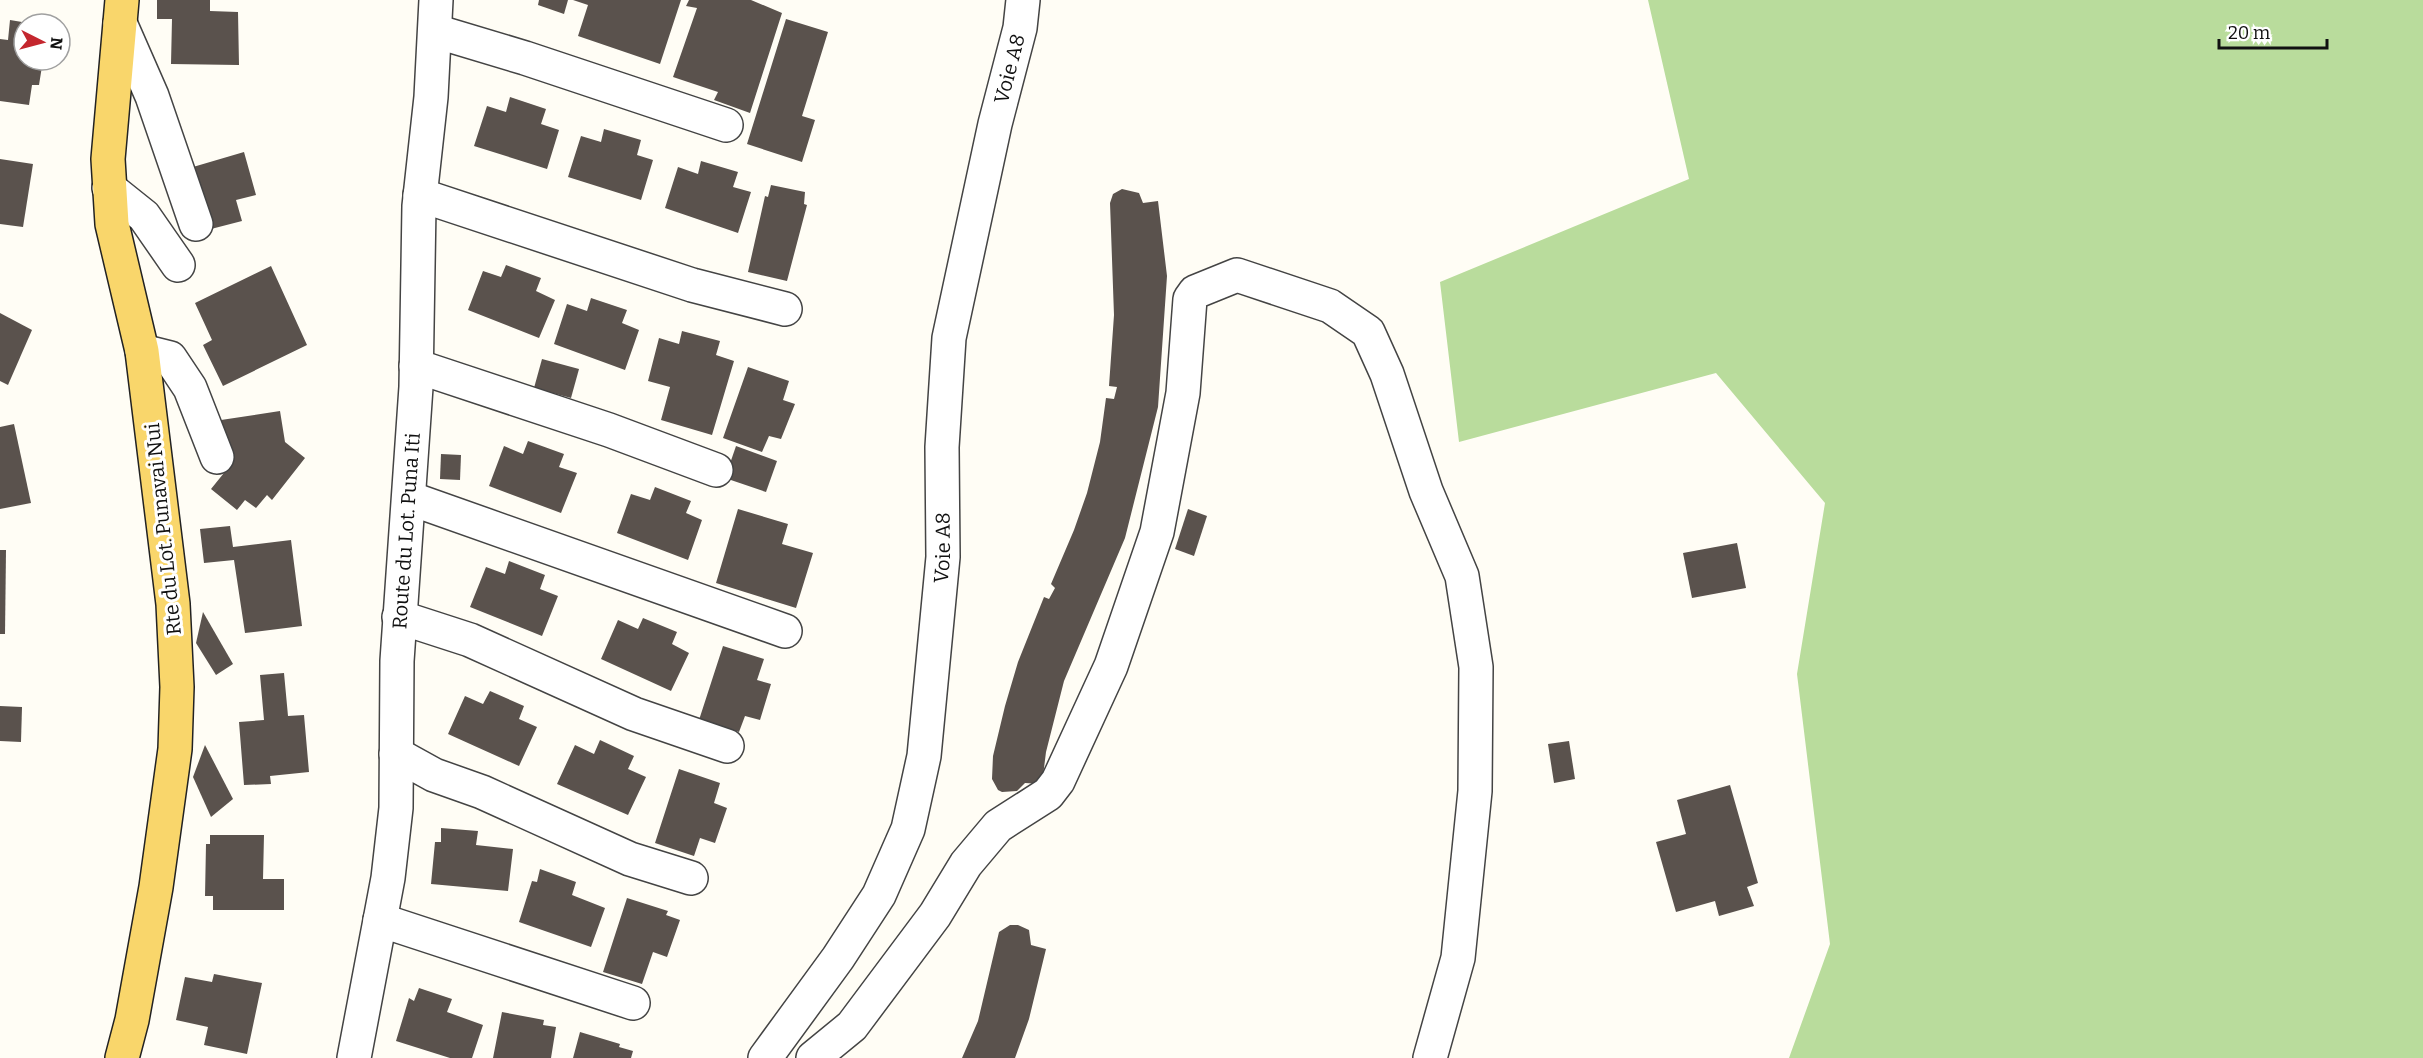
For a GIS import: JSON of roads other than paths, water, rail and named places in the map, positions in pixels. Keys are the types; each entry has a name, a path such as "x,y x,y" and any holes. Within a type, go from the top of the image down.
{"main road":[{"name":"Rte du Lot. Punavai Nui","path":"121,12 111,116 109,188 112,224 142,351 173,604 177,687 175,750 163,841 134,1008 122,1058"}],"street":[{"name":"Voie A8","path":"765,1058 838,958 879,895 909,829 924,756 943,557 942,447 949,338 995,124 1020,28 1023,0"},
{"path":"121,12 196,224"},
{"path":"436,16 525,58 726,125"},
{"name":"Route du Lot. Puna Iti","path":"354,1058 380,920 396,808 399,617 410,498 420,195 431,97 436,16"},
{"path":"109,188 144,216 178,265"},
{"path":"420,195 693,285 785,309"},
{"path":"813,1058 852,1026 935,915 966,864 998,826 1048,794 1058,781 1111,666 1157,532 1183,393 1190,299 1195,291 1237,275 1330,306 1368,332 1382,360 1426,491 1462,576 1476,667 1475,791 1458,958 1430,1058"},
{"path":"142,351 170,358 190,388 217,457"},
{"path":"416,366 609,430 716,470"},
{"path":"410,498 785,631"},
{"path":"399,617 470,640 634,714 727,746"},
{"path":"396,754 434,775 483,792 630,859 691,878"},
{"path":"380,920 633,1003"}]}
